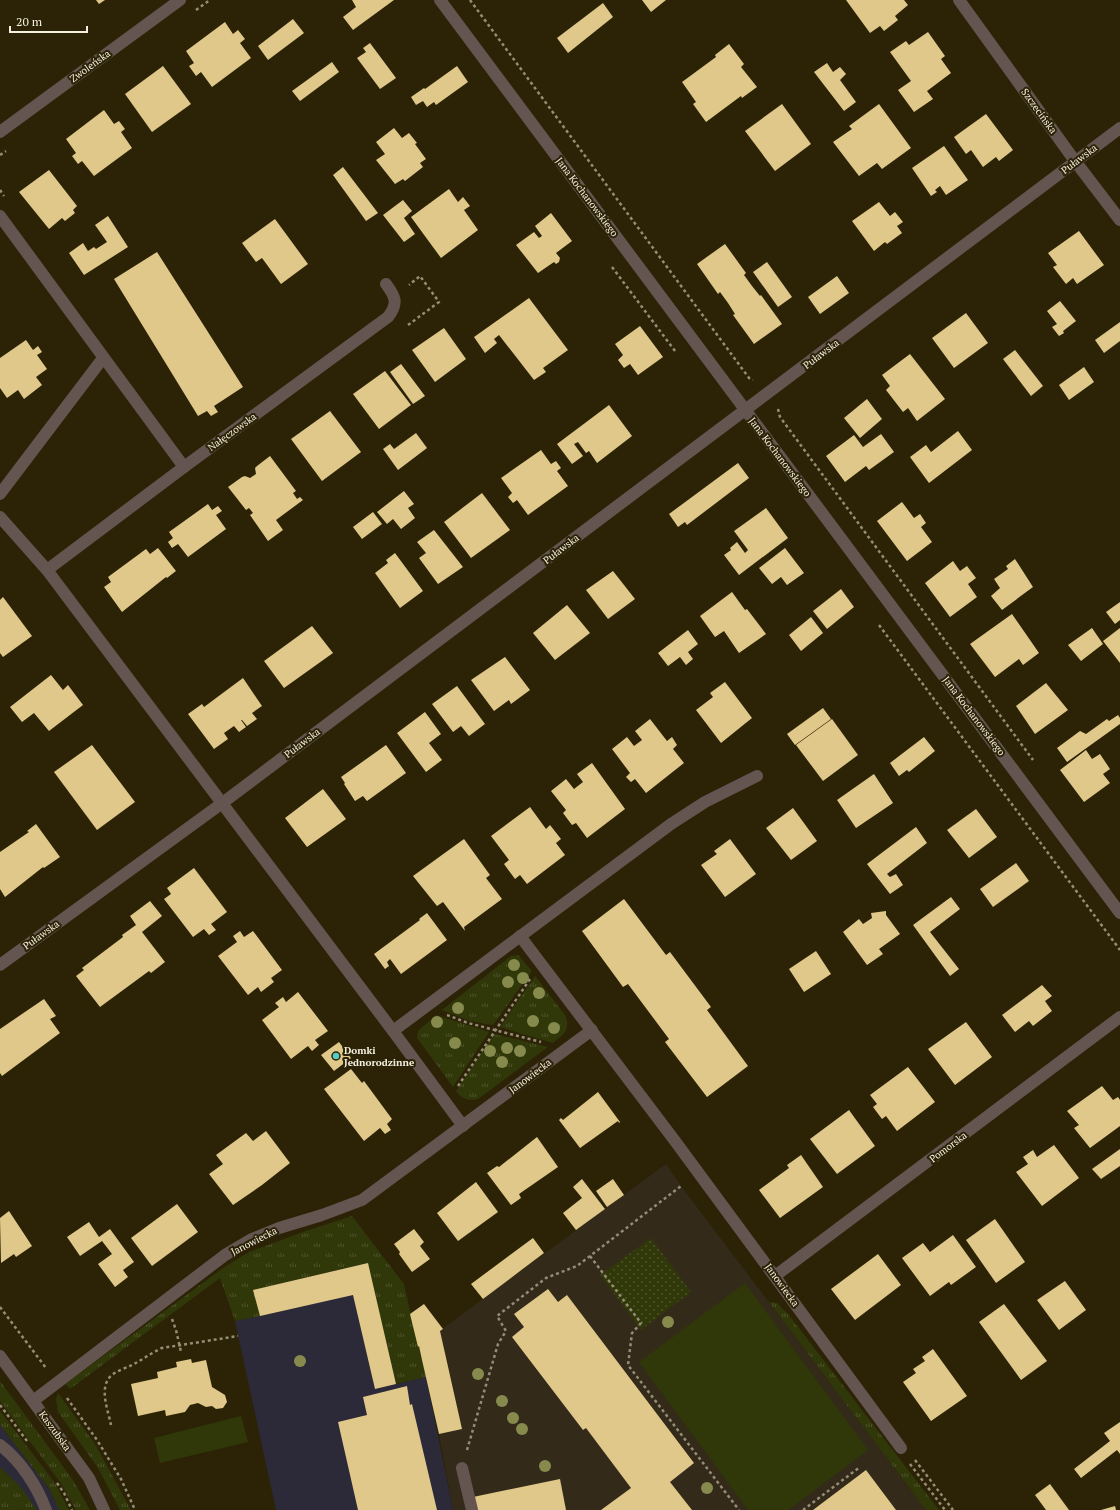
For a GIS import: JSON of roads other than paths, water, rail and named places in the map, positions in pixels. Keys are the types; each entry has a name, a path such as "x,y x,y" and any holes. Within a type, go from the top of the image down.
{"street":[{"name":"Zwoleńska","path":"0,132 180,0"},
{"name":"Jana Kochanowskiego","path":"440,0 1120,913"},
{"name":"Szczecińska","path":"959,0 1075,161 1120,220"},
{"name":"Puławska","path":"0,965 221,804 746,411 1120,128"},
{"path":"0,216 184,467"},
{"name":"Nałęczowska","path":"47,570 388,317 394,306 394,296 386,284"},
{"path":"0,494 103,358"},
{"path":"0,518 47,570 463,1126"},
{"path":"393,1031 671,824 704,802 756,776"},
{"path":"520,936 592,1030"},
{"name":"Pomorska","path":"775,1276 1120,1017"},
{"name":"Janowiecka","path":"33,1401 225,1255 252,1239 279,1228 322,1215 362,1200 592,1030 901,1448"},
{"name":"Kaszubska","path":"0,1356 89,1478 104,1510"},
{"path":"0,1445 27,1474 46,1510"},
{"path":"462,1468 472,1510"}],"place":[{"name":"Domki Jednorodzinne","path":"336,1056"}]}
